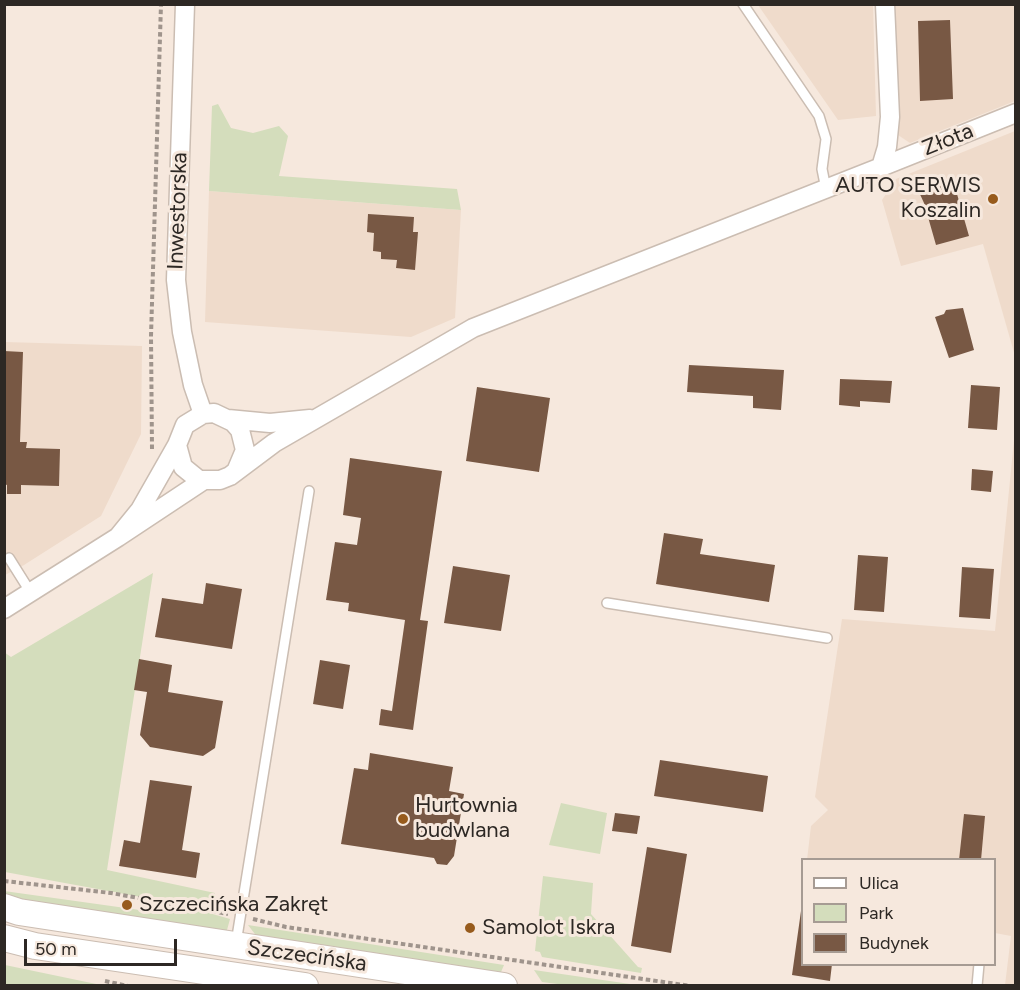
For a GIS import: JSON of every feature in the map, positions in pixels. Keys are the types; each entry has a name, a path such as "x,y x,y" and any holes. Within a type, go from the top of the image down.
{"main road":[{"name":"Szczecińska","path":"4,907 19,912 504,986"},
{"name":"Szczecińska","path":"4,938 35,946 305,986"}],"street":[{"name":"Inwestorska","path":"185,4 176,280 182,332 193,385 203,414"},
{"path":"881,167 887,147 890,117 885,4"},
{"name":"Złota","path":"237,469 255,455 473,328 1016,113"},
{"path":"118,537 140,510 177,445 185,425 203,414 214,413 228,419 270,423 317,418"},
{"path":"177,445 183,466 190,474 204,480 220,480 237,469 245,450 240,430 228,419"},
{"path":"4,609 204,480"}],"lane":[{"path":"742,4 819,116 826,139 822,169 826,189"},
{"path":"236,946 309,491"},
{"path":"9,558 31,593"},
{"path":"607,603 826,638"},
{"path":"977,986 980,966"}],"path":[{"path":"151,453 153,441 151,336 161,4"},
{"path":"4,881 111,893 240,916 286,927 691,986"}],"shaded area":[{"path":"758,5 873,5 876,116 838,120"},
{"path":"894,5 1015,5 1015,101 910,143 898,135"},
{"path":"1015,131 1015,356 983,244 901,266 882,200 896,179"},
{"path":"209,191 461,210 455,318 411,337 205,322"},
{"path":"5,342 142,346 141,434 101,516 5,575"},
{"path":"1015,430 1015,985 1005,985 1011,936 996,933 996,858 807,858 811,826 828,810 815,797 842,619 995,631"}],"green space":[{"path":"218,104 231,128 253,133 279,126 288,136 279,176 457,189 461,210 209,191 212,106"},
{"path":"153,573 107,870 215,893 215,903 190,898 141,897 5,872 4,652 11,657"},
{"path":"561,803 607,813 600,854 549,845"},
{"path":"543,876 593,883 591,914 638,967 642,968 641,973 542,957 540,952 535,951"},
{"path":"4,891 154,912 202,911 230,919 227,930 221,935 5,905"},
{"path":"248,925 504,965 501,972 261,942"},
{"path":"5,965 101,985 5,985"},
{"path":"534,970 637,985 565,985 542,982"}],"building":[{"path":"950,20 953,99 920,101 918,21"},
{"path":"953,180 969,236 936,245 918,190"},
{"path":"368,214 414,217 413,232 418,232 415,270 396,268 397,260 381,259 381,252 373,251 374,233 367,232"},
{"path":"963,308 974,350 949,358 935,317 944,314 946,310"},
{"path":"4,351 23,352 20,442 27,442 26,448 60,449 59,486 21,485 21,494 7,494 7,485 4,484"},
{"path":"689,365 784,370 781,410 753,408 753,396 687,392"},
{"path":"840,379 892,381 890,403 860,401 860,407 839,405"},
{"path":"971,385 1000,387 997,430 968,428"},
{"path":"477,387 550,398 539,472 466,461"},
{"path":"350,458 442,471 420,620 428,621 413,730 379,725 381,709 392,711 405,620 348,611 349,603 326,600 335,542 357,545 361,518 343,515"},
{"path":"972,469 993,471 991,492 971,490"},
{"path":"664,533 703,539 700,554 775,565 769,602 656,584"},
{"path":"858,555 888,557 884,612 854,610"},
{"path":"453,566 510,575 501,631 444,623"},
{"path":"962,567 994,569 990,619 959,617"},
{"path":"206,583 242,589 232,649 155,637 162,598 203,604"},
{"path":"139,659 172,665 168,692 223,701 215,748 203,756 150,747 140,735 147,692 134,690"},
{"path":"320,660 350,665 343,709 313,704"},
{"name":"Hurtownia budwlana","path":"370,753 453,767 449,791 464,794 454,856 447,865 437,864 434,858 341,844 354,768 368,770"},
{"path":"660,760 768,776 763,812 654,796"},
{"path":"150,780 192,786 182,850 200,853 196,878 119,866 124,840 140,843"},
{"path":"615,813 640,816 637,834 612,831"},
{"path":"964,814 985,816 981,858 959,858"},
{"path":"647,847 687,854 671,953 631,946"},
{"path":"801,911 801,966 832,966 830,981 792,975"}],"place":[{"name":"AUTO SERWIS Koszalin","path":"993,199"},
{"name":"Hurtownia budwlana","path":"403,819"},
{"name":"Szczecińska Zakręt","path":"127,905"},
{"name":"Samolot Iskra","path":"470,928"}]}
